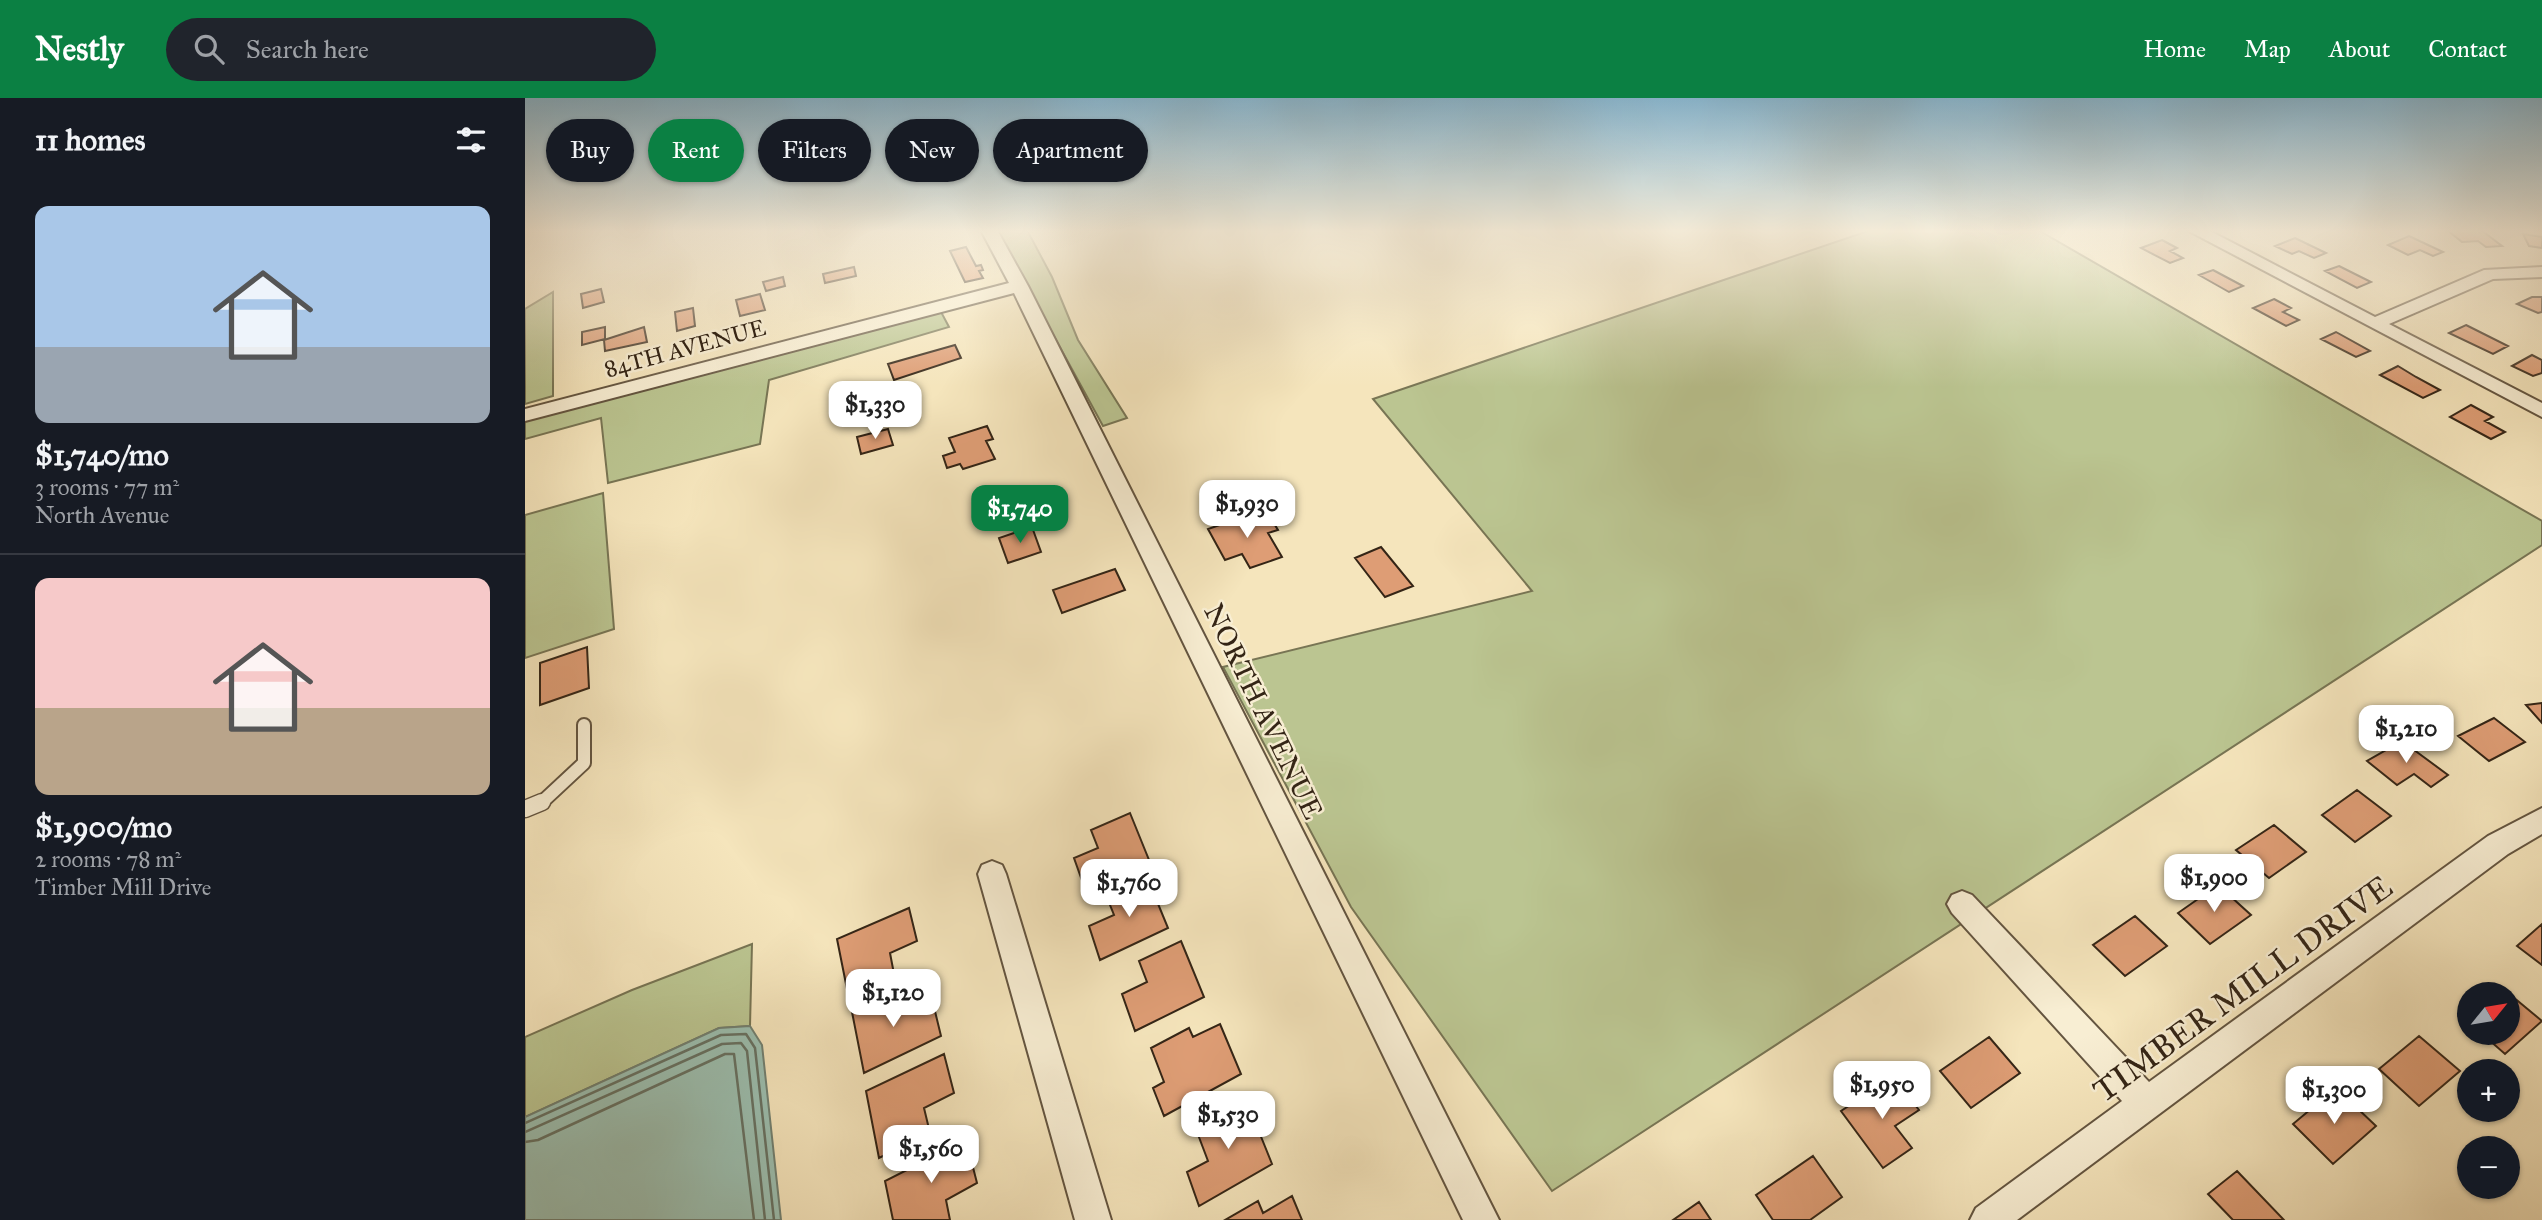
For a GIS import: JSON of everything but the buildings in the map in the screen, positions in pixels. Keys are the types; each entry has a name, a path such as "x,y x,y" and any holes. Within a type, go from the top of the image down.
{"street":[{"name":"NORTH AVENUE","path":"1018,282 1481,1220"},
{"path":"2295,282 2542,411"},
{"path":"2374,324 2471,282"},
{"name":"84TH AVENUE","path":"525,415 1020,286"},
{"name":"TIMBER MILL DRIVE","path":"1988,1220 2498,845 2542,820"},
{"path":"992,874 1093,1220"},
{"path":"1962,904 2146,1103"}],"lane":[{"path":"525,809 540,804 584,763 585,725"}],"green space":[{"path":"1025,282 1054,282 1078,340 1127,418 1103,426"},
{"path":"1717,282 2129,282 2542,521 2542,545 1552,1191 1351,907 1223,667 1532,591 1373,399"},
{"path":"553,292 553,396 525,404 525,309"},
{"path":"940,310 949,327 769,380 760,444 608,483 601,418 525,439 525,421"},
{"path":"603,493 614,629 525,658 525,515"},
{"path":"752,944 750,1026 719,1028 525,1117 525,1037 632,990"}],"water":[{"path":"750,1026 762,1045 781,1220 525,1220 525,1117 719,1028"}]}
